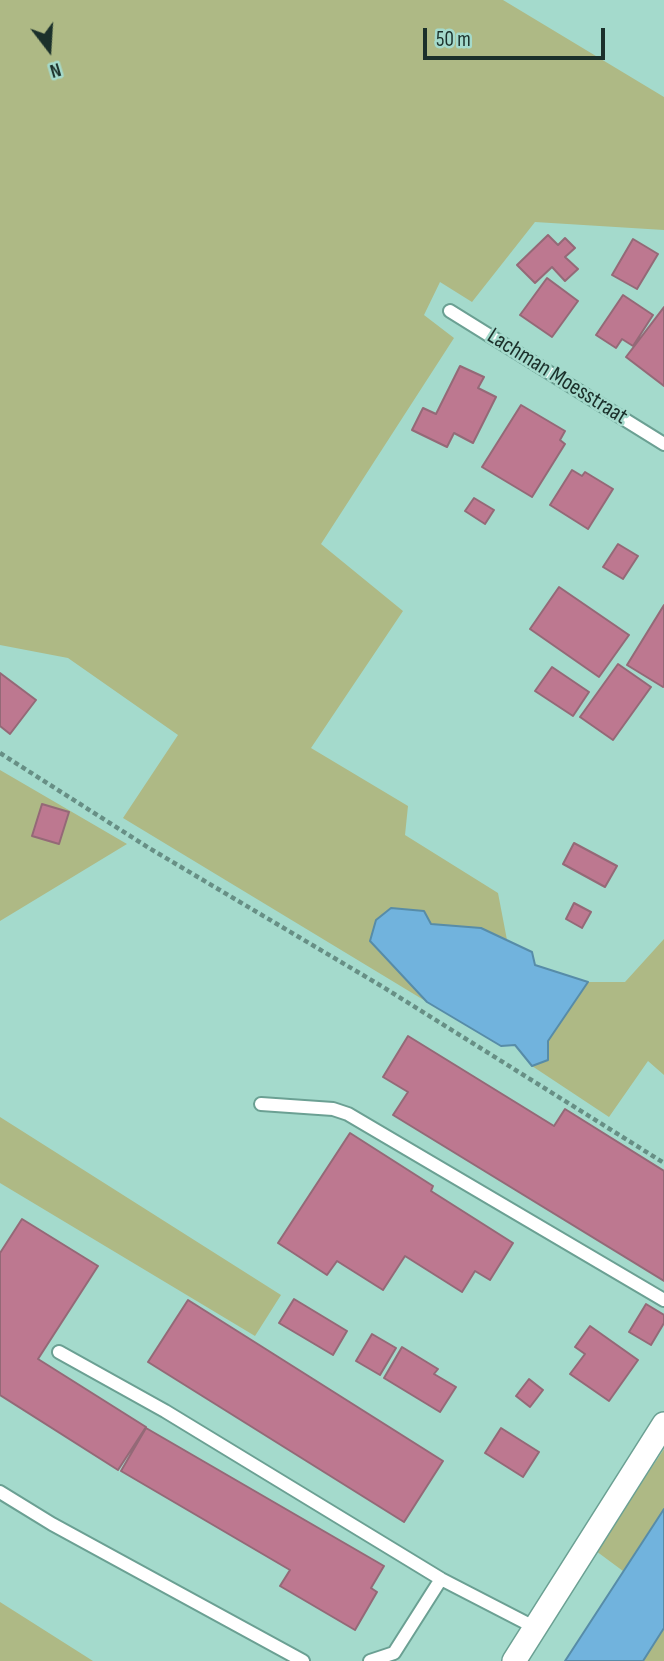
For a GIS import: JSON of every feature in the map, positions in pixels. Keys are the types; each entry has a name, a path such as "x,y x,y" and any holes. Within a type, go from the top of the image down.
{"street":[{"path":"514,1661 664,1424"}],"lane":[{"name":"Lachman Moesstraat","path":"450,311 664,444"},
{"path":"261,1104 333,1109 348,1114 664,1300"},
{"path":"59,1352 165,1411 441,1579 534,1627"},
{"path":"0,1492 52,1524 303,1661"},
{"path":"370,1661 394,1653 441,1579"}],"path":[{"path":"0,753 149,848 383,987 664,1163"}],"green space":[{"path":"0,0 503,0 664,97 664,230 535,222 472,302 440,282 424,315 454,338 321,544 403,611 311,748 408,806 405,835 498,893 507,940 481,928 431,924 370,942 427,1002 123,818 178,735 68,658 0,645"},
{"path":"0,770 127,844 0,921"},
{"path":"664,939 664,1075 648,1061 609,1117 532,1066 548,1060 548,1041 588,982 625,982"},
{"path":"0,1117 281,1295 255,1336 0,1183"},
{"path":"664,1449 664,1509 623,1571 596,1551"},
{"path":"0,1602 93,1661 0,1661"},
{"path":"664,1628 664,1661 643,1661"}],"water":[{"path":"391,908 424,911 431,924 481,928 532,952 535,965 588,982 548,1041 548,1060 532,1066 515,1045 501,1046 427,1002 370,941 376,920"},
{"path":"664,1509 664,1628 643,1661 565,1661"}],"building":[{"path":"548,235 558,245 565,238 575,248 565,257 578,269 565,281 552,267 535,283 517,265"},
{"path":"633,239 658,254 637,289 612,275"},
{"path":"547,278 578,301 552,337 520,315"},
{"path":"623,295 653,315 633,346 622,339 616,348 596,335"},
{"path":"664,307 664,386 626,357"},
{"path":"460,366 484,377 478,388 496,397 473,443 454,433 447,447 412,430 423,408 436,414"},
{"path":"521,405 565,431 560,440 565,444 532,497 482,467"},
{"path":"572,470 582,476 585,472 613,489 588,529 550,505"},
{"path":"474,498 494,510 485,524 465,511"},
{"path":"618,544 638,556 623,579 603,567"},
{"path":"559,587 629,635 599,677 530,629"},
{"path":"664,605 664,686 663,687 627,665"},
{"path":"618,664 651,687 613,740 580,717"},
{"path":"552,667 589,692 573,716 535,691"},
{"path":"0,673 36,700 10,734 0,726"},
{"path":"42,804 69,812 59,844 32,836"},
{"path":"574,843 617,866 605,887 563,864"},
{"path":"574,903 591,912 582,928 566,919"},
{"path":"408,1036 554,1126 565,1109 664,1171 664,1281 393,1115 408,1092 383,1077"},
{"path":"350,1133 433,1186 431,1191 513,1243 490,1280 475,1271 462,1292 405,1256 383,1290 337,1261 327,1275 278,1243"},
{"path":"22,1219 98,1266 38,1359 146,1427 118,1470 0,1395 0,1253"},
{"path":"294,1299 347,1331 333,1355 279,1323"},
{"path":"188,1300 443,1461 404,1522 148,1362"},
{"path":"646,1304 664,1315 664,1323 651,1345 629,1332"},
{"path":"590,1326 638,1360 609,1401 570,1374 585,1354 575,1347"},
{"path":"372,1334 396,1348 380,1375 356,1361"},
{"path":"402,1347 438,1369 434,1374 456,1387 440,1412 384,1378"},
{"path":"529,1379 543,1390 530,1407 516,1396"},
{"path":"146,1428 384,1566 371,1588 377,1592 355,1630 280,1586 290,1570 121,1471"},
{"path":"501,1428 539,1452 523,1477 485,1453"}]}
